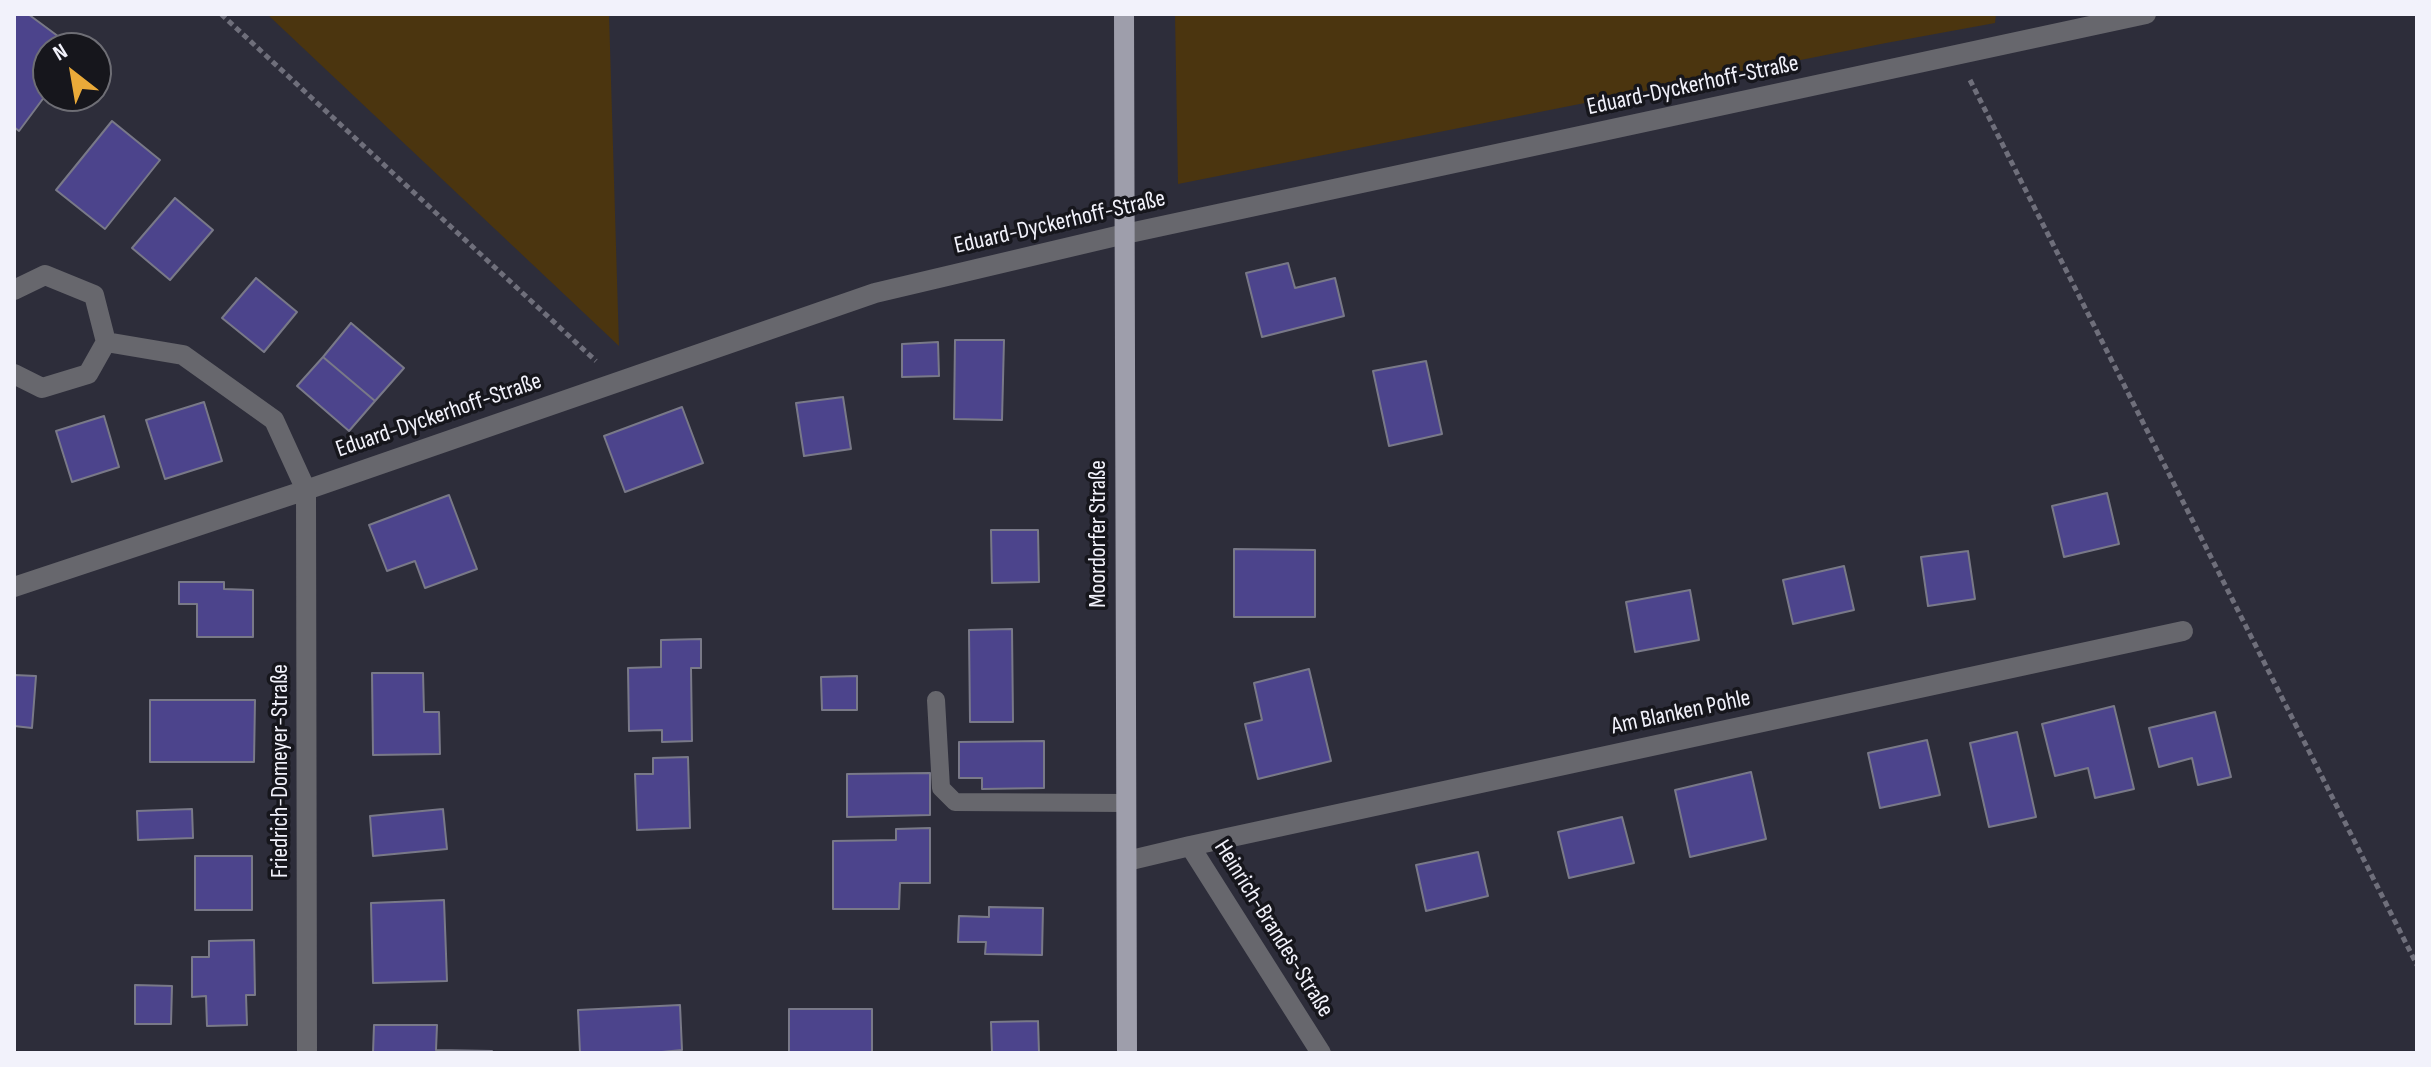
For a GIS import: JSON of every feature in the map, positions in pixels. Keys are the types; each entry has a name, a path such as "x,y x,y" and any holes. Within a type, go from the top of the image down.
{"main road":[{"name":"Moordorfer Straße","path":"1124,14 1127,1053"}],"street":[{"name":"Eduard-Dyckerhoff-Straße","path":"14,587 306,490 875,293 1125,234 2146,14"},
{"path":"14,290 45,275 94,295 106,342 88,374 42,388 14,374"},
{"path":"106,342 183,355 274,420 306,490"},
{"name":"Friedrich-Domeyer-Straße","path":"306,490 307,1053"},
{"name":"Am Blanken Pohle","path":"1190,846 2183,631"},
{"name":"Heinrich-Brandes-Straße","path":"1127,861 1190,846 1321,1053"}],"lane":[{"path":"936,700 941,788 955,802 1125,803"}],"path":[{"path":"221,14 617,380"},
{"path":"1957,56 2417,965"}],"shaded area":[{"path":"267,14 609,14 619,346"},
{"path":"1175,14 1996,14 1995,23 1178,184"}],"building":[{"path":"15,14 28,14 52,32 32,32 33,112 19,131 14,127"},
{"path":"112,121 160,160 105,229 56,190"},
{"path":"175,198 213,230 170,280 132,248"},
{"path":"1288,263 1295,288 1335,278 1344,316 1262,337 1246,273"},
{"path":"256,278 297,312 264,352 222,318"},
{"path":"351,323 404,368 375,401 323,357"},
{"path":"955,340 1004,340 1002,420 954,419"},
{"path":"938,342 939,376 902,377 902,344"},
{"path":"323,357 375,401 349,431 297,386"},
{"path":"1426,361 1442,434 1389,446 1373,371"},
{"path":"843,397 851,449 804,456 796,403"},
{"path":"204,402 222,461 165,479 146,420"},
{"path":"682,407 703,463 625,492 604,436"},
{"path":"104,416 119,467 72,482 56,431"},
{"path":"2107,493 2119,544 2064,557 2052,506"},
{"path":"449,495 477,569 425,588 415,561 387,571 369,525"},
{"path":"991,530 1038,530 1039,582 992,583"},
{"path":"1234,549 1315,550 1315,617 1234,617"},
{"path":"1968,551 1975,599 1928,606 1921,557"},
{"path":"1844,566 1854,610 1793,624 1783,580"},
{"path":"179,582 224,582 224,589 253,590 253,637 197,637 197,604 179,604"},
{"path":"1690,590 1699,640 1635,652 1626,602"},
{"path":"1012,629 1013,722 970,722 969,630"},
{"path":"701,639 701,668 691,668 692,741 662,742 662,730 629,731 628,668 661,667 661,640"},
{"path":"1309,669 1331,761 1258,779 1245,724 1262,720 1254,683"},
{"path":"372,673 423,673 424,712 439,712 440,754 373,755"},
{"path":"14,675 36,676 32,728 14,726"},
{"path":"857,676 857,710 822,710 821,677"},
{"path":"150,700 255,700 254,762 150,762"},
{"path":"2114,706 2134,789 2095,798 2088,768 2055,776 2042,724"},
{"path":"2215,712 2231,777 2198,785 2192,758 2159,767 2149,728"},
{"path":"2017,732 2036,817 1989,827 1970,743"},
{"path":"1927,740 1940,795 1880,808 1868,753"},
{"path":"1044,741 1044,788 982,789 982,778 959,778 959,742"},
{"path":"688,757 690,828 637,830 635,774 653,774 653,758"},
{"path":"1751,772 1766,839 1690,857 1675,790"},
{"path":"930,773 930,815 847,817 847,774"},
{"path":"192,809 193,838 138,840 137,811"},
{"path":"443,809 447,849 373,856 370,816"},
{"path":"1622,817 1634,863 1569,878 1558,832"},
{"path":"930,828 930,883 900,883 899,909 833,909 833,841 896,840 896,829"},
{"path":"1478,852 1488,896 1426,911 1416,865"},
{"path":"195,856 252,856 252,910 195,910"},
{"path":"444,900 447,981 373,983 371,903"},
{"path":"989,907 1043,908 1042,955 985,954 986,942 958,942 959,916 989,917"},
{"path":"254,940 255,995 246,995 247,1025 207,1026 206,996 192,997 192,957 209,957 209,941"},
{"path":"135,985 172,986 171,1024 135,1024"},
{"path":"680,1005 682,1050 580,1053 578,1010"},
{"path":"789,1009 872,1009 872,1053 789,1053"},
{"path":"1038,1021 1039,1053 992,1053 991,1022"},
{"path":"374,1025 437,1025 436,1050 492,1053 373,1053"}]}
